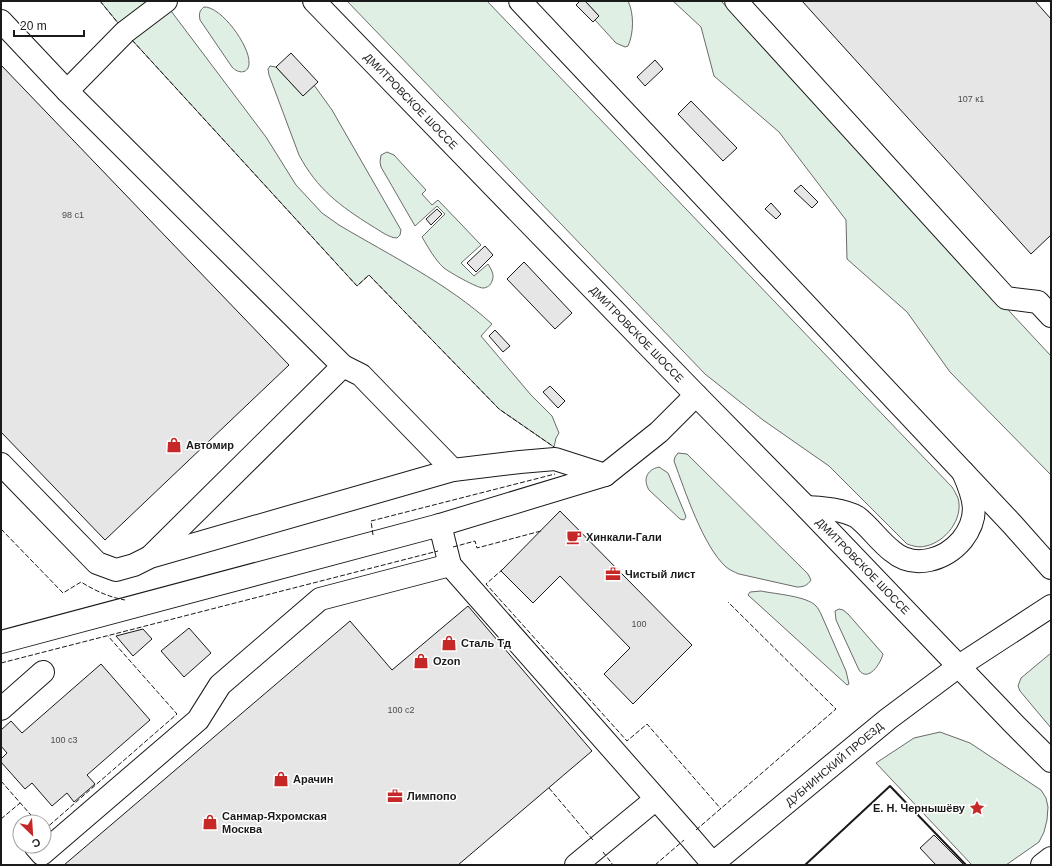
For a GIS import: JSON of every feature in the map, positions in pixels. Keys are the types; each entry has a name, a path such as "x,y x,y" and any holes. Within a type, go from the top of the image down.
{"main road":[{"path":"67,91 125,32 166,1"},
{"name":"ДМИТРОВСКОЕ ШОССЕ","path":"314,1 1051,761"},
{"path":"520,1 1012,524 1051,568"},
{"path":"736,1 1006,298 1047,303"},
{"path":"1,21 67,91 343,366 361,375 453,470"},
{"path":"150,558 343,366"},
{"path":"1,642 440,526 605,475 659,432 696,395"},
{"path":"1,464 97,563 116,570 150,558 453,470 554,459 605,475"},
{"path":"806,507 829,508 856,517 893,552 906,559 928,562 941,557 956,547 968,533 974,518 975,507 971,490 963,472"},
{"path":"440,526 450,565 690,836 712,864"},
{"path":"52,845 198,720 220,684 320,599 450,565"},
{"path":"959,666 1051,606"},
{"name":"ДУБНИНСКИЙ ПРОЕЗД","path":"712,864 888,719 959,666"},
{"path":"1,708 43,672"},
{"path":"576,865 656,799"},
{"path":"1042,865 1051,858"}],"green space":[{"path":"100,1 149,1 118,23"},
{"path":"347,1 487,1 952,487 958,498 958,514 956,521 946,535 933,544 923,547 907,544 829,466 763,420 705,374"},
{"path":"585,1 628,1 632,23 628,46 625,47 616,43 595,20 599,16"},
{"path":"673,1 721,1 1051,356 1051,475 950,372 907,312 847,259 846,220 779,132 714,76 701,27"},
{"path":"204,7 211,8 218,13 226,20 240,38 248,56 249,67 245,71 240,72 232,67 200,20 200,13"},
{"path":"171,11 266,137 296,185 322,213 339,225 438,283 475,309 492,324 481,336 531,395 552,416 559,433 554,447 499,409 369,275 357,286 132,40"},
{"path":"270,66 276,67 303,96 314,85 332,110 401,230 400,235 397,238 384,234 360,219 330,196 314,178 299,155 269,75 268,69"},
{"path":"387,152 394,155 426,190 422,194 432,205 438,200 481,245 461,263 474,276 488,264 493,277 489,286 483,288 463,280 441,265 422,237 445,214 437,206 415,226 381,167 381,155"},
{"path":"678,453 687,454 808,574 811,580 808,584 797,587 739,574 726,567 718,558 702,532 674,461"},
{"path":"659,467 668,473 685,514 686,517 684,520 680,519 649,490 647,486 647,476 651,470"},
{"path":"761,591 806,600 816,606 846,671 849,684 847,685 748,595 750,592"},
{"path":"839,609 848,614 883,654 880,662 870,673 866,674 859,670 836,620 835,611"},
{"path":"1051,653 1051,728 1020,691 1018,686 1021,678"},
{"path":"940,732 970,743 1041,790 1046,798 1048,807 1047,820 1044,832 1039,842 1006,865 972,865 876,763 914,738"}],"building":[{"path":"580,1 585,1 599,16 593,22 576,5"},
{"path":"802,1 1035,1 1051,19 1051,235 1031,254"},
{"path":"291,53 318,82 303,96 276,67"},
{"path":"655,60 663,69 645,86 637,77"},
{"path":"1,65 289,365 105,540 1,432"},
{"path":"691,101 737,148 723,161 678,114"},
{"path":"801,185 818,202 812,208 794,191"},
{"path":"771,203 781,214 776,219 765,209"},
{"path":"437,209 442,214 431,225 426,219"},
{"path":"485,246 493,255 476,272 467,263"},
{"path":"524,262 572,313 555,329 507,279"},
{"path":"495,330 510,346 503,352 489,336"},
{"path":"550,386 565,401 558,408 543,392"},
{"path":"560,511 692,645 633,704 604,674 630,648 560,576 533,603 501,571"},
{"path":"468,606 592,751 458,865 64,865 350,621 392,670"},
{"path":"189,628 211,653 184,677 161,651"},
{"path":"143,629 152,639 133,656 116,636"},
{"path":"101,664 150,720 87,775 95,784 74,802 67,793 52,806 32,783 25,789 1,762 1,759 7,753 1,746 1,730 11,721 22,733"},
{"path":"934,835 964,865 936,865 920,848"}],"fence":[{"path":"100,1 118,23"},
{"path":"132,40 357,286 369,275 499,409 554,447"},
{"path":"373,535 371,521 555,474"},
{"path":"1,529 63,593 81,582 102,593 125,600"},
{"path":"453,547 475,541 477,548 541,531"},
{"path":"1,663 438,551"},
{"path":"503,569 486,584 627,741 647,724 721,809"},
{"path":"696,830 836,709 728,602"},
{"path":"52,823 177,714 108,636"},
{"path":"1,781 30,814"},
{"path":"549,788 593,840"},
{"path":"1,819 20,803"},
{"path":"655,865 684,840"},
{"path":"603,852 613,865"}],"wall":[{"path":"805,865 890,786 966,865"}],"place":[{"name":"Автомир","path":"174,445"},
{"name":"Хинкали-Гали","path":"574,537"},
{"name":"Чистый лист","path":"613,574"},
{"name":"Сталь Тд","path":"449,643"},
{"name":"Ozon","path":"421,661"},
{"name":"Арачин","path":"281,779"},
{"name":"Лимпопо","path":"395,796"},
{"name":"Е. Н. Чернышёву","path":"977,808"},
{"name":"Санмар-Яхромская Москва","path":"210,822"}]}
